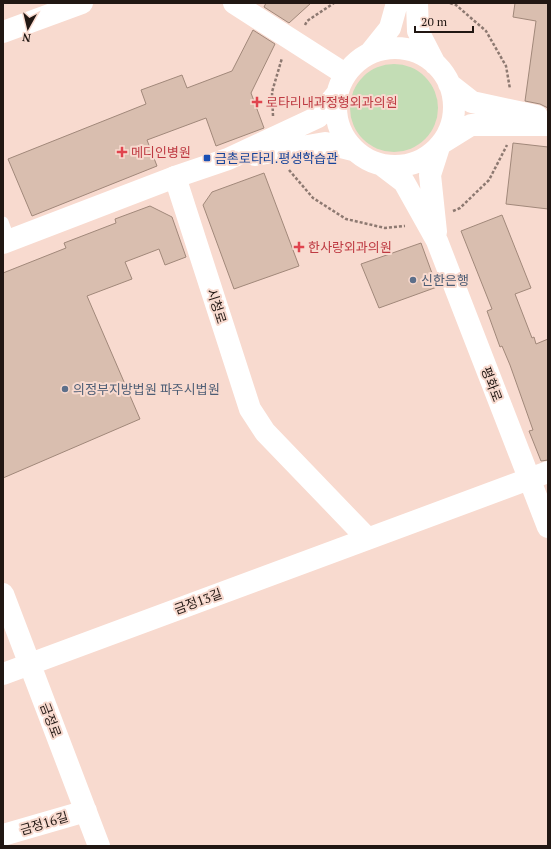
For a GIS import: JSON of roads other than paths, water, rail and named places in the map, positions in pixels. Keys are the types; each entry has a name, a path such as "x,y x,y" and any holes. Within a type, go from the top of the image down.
{"street":[{"path":"3,32 82,3"},
{"path":"234,3 345,74"},
{"path":"370,53 390,28 397,3"},
{"path":"417,3 418,31 435,64"},
{"path":"387,48 404,49 421,54 435,64 443,73 449,84 453,96 454,108 452,121 430,175 433,228 404,182 383,166 367,160 353,150 344,139 338,125 335,110 336,95 340,84 345,74 356,62 370,53 387,48"},
{"path":"449,84 472,102 512,118 548,125"},
{"path":"278,144 318,117 336,95"},
{"path":"383,166 399,166 414,163 428,157 441,145 471,126 512,118 548,119"},
{"path":"5,235 228,159 278,144 325,143 353,150"},
{"name":"시청로","path":"175,178 250,409 265,432 367,538"},
{"name":"평화로","path":"433,228 538,475 548,527"},
{"name":"금정13길","path":"3,674 538,475"},
{"name":"금정로","path":"3,594 99,846"},
{"name":"금정16길","path":"3,835 86,811"}],"place":[{"name":"로타리내과정형외과의원","path":"257,102"},
{"name":"메디인병원","path":"122,152"},
{"name":"금촌로타리.평생학습관","path":"207,158"},
{"name":"한사랑외과의원","path":"299,247"},
{"name":"신한은행","path":"413,280"},
{"name":"의정부지방법원 파주시법원","path":"65,389"}]}
